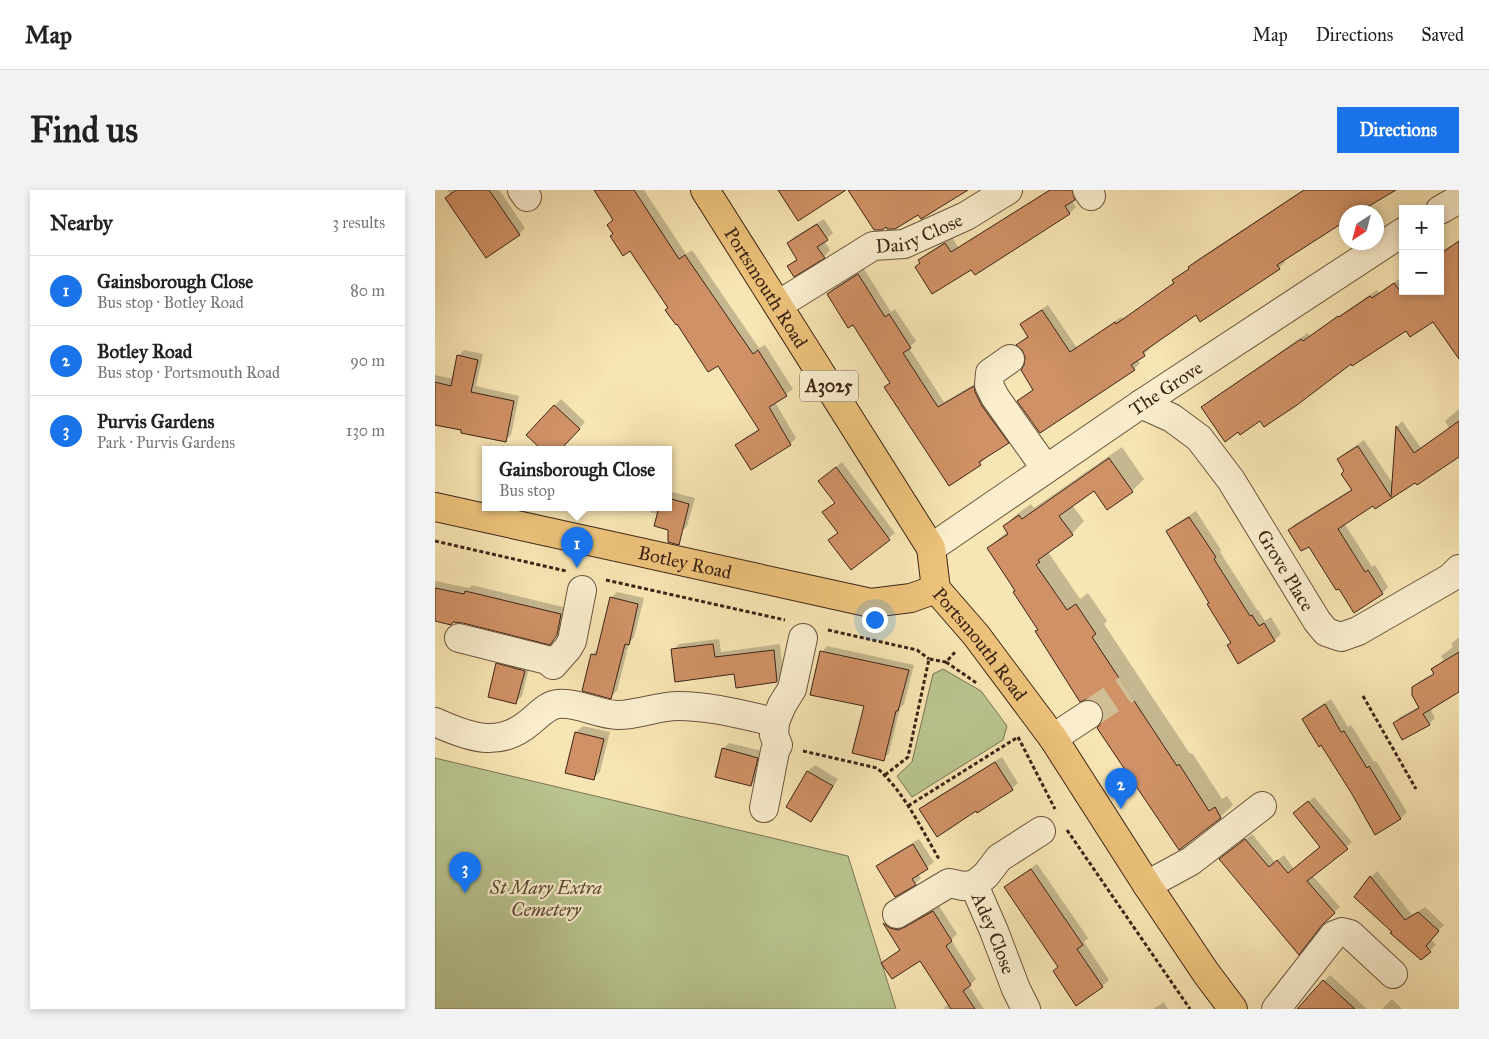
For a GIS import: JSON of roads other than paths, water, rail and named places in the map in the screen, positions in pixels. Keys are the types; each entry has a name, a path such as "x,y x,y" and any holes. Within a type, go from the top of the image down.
{"main road":[{"name":"Portsmouth Road","path":"705,190 931,548 936,588 975,635 1047,730 1147,885 1214,985 1233,1009"},
{"name":"Botley Road","path":"435,507 871,603 911,598 936,588"}],"street":[{"name":"Dairy Close","path":"778,305 873,246 904,244 966,216 1008,190"},
{"path":"1444,207 1459,198"},
{"name":"The Grove","path":"931,548 1141,404 1399,235"},
{"path":"1010,359 990,373 989,385 995,397 1046,469"},
{"name":"Grove Place","path":"1141,404 1172,418 1199,438 1231,480 1317,621 1326,632 1341,637 1358,631 1450,578 1459,570"},
{"path":"553,665 569,648 572,641 584,580"},
{"path":"764,808 782,704 793,689 805,629"},
{"path":"446,640 547,660 553,665 560,704"},
{"path":"435,722 474,738 492,738 510,735 526,726 551,705 570,704 617,715 676,706 713,708 776,733"},
{"path":"1047,730 1088,715"},
{"path":"1147,885 1191,860 1262,806"},
{"name":"Adey Close","path":"1026,1009 1016,989 994,931 962,884 986,875 999,858 1054,823"},
{"path":"897,914 962,884"},
{"path":"1276,1009 1334,935 1342,932 1350,934 1393,974"}],"tunnel":[{"path":"1088,715 1127,689"}],"place":[{"name":"Gainsborough Close","path":"577,568"},
{"name":"Botley Road","path":"1121,809"},
{"name":"Purvis Gardens","path":"465,893"}],"park label":[{"name":"St Mary Extra Cemetery","path":"546,898"}]}
